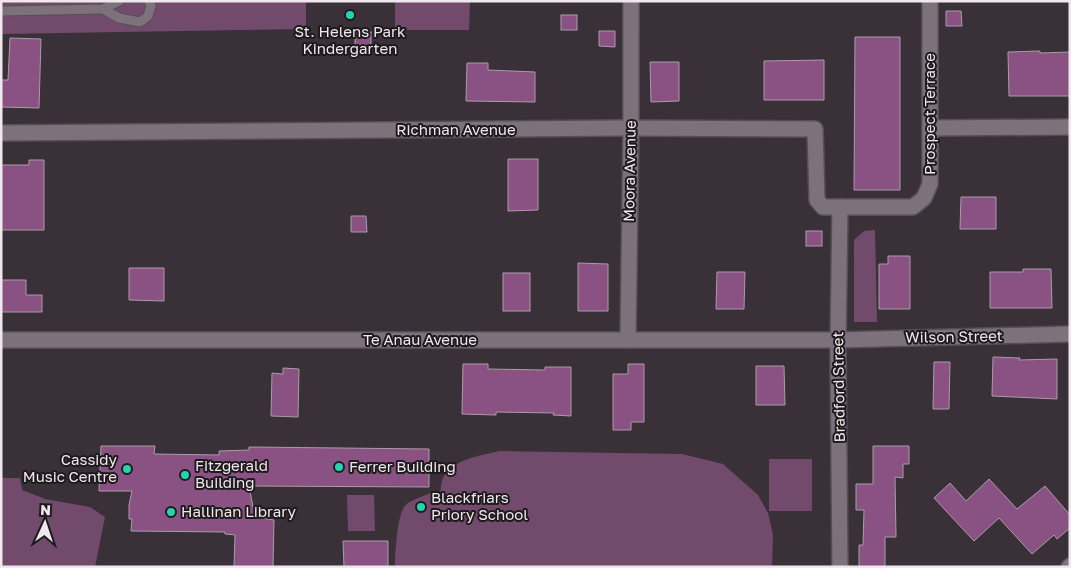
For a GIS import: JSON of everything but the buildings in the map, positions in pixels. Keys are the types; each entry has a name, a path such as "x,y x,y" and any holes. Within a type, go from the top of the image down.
{"street":[{"name":"Moora Avenue","path":"628,340 631,1"},
{"name":"Prospect Terrace","path":"840,207 913,207 924,198 930,184 930,1"},
{"path":"930,128 1070,127"},
{"name":"Richman Avenue","path":"1,133 631,128 815,129 817,200 823,207 840,207"},
{"name":"Bradford Street","path":"840,207 838,340 840,567"},
{"name":"Wilson Street","path":"838,340 1070,334"},
{"name":"Te Anau Avenue","path":"1,340 838,340"}],"lane":[{"path":"1,11 103,8 119,1"},
{"path":"103,8 119,18 140,22 148,16 151,6 149,1"}],"shaded area":[{"path":"1,1 306,1 306,29 1,34"},
{"path":"395,1 470,1 469,30 395,30"},
{"path":"875,230 877,322 854,322 854,240 864,231"},
{"path":"500,451 682,454 723,464 758,495 768,513 773,535 772,567 395,567 398,527 405,505 428,494 440,493 445,474 458,463"},
{"path":"769,459 812,459 812,511 769,511"},
{"path":"1,478 20,478 22,490 45,499 90,507 105,517 95,567 1,567"},
{"path":"347,495 374,495 375,531 348,531"}],"place":[{"name":"St. Helens Park Kindergarten","path":"350,15"},
{"name":"Ferrer Building","path":"339,467"},
{"name":"Cassidy Music Centre","path":"127,469"},
{"name":"Fitzgerald Building","path":"185,475"},
{"name":"Blackfriars Priory School","path":"421,507"},
{"name":"Hallinan Library","path":"171,512"}]}
